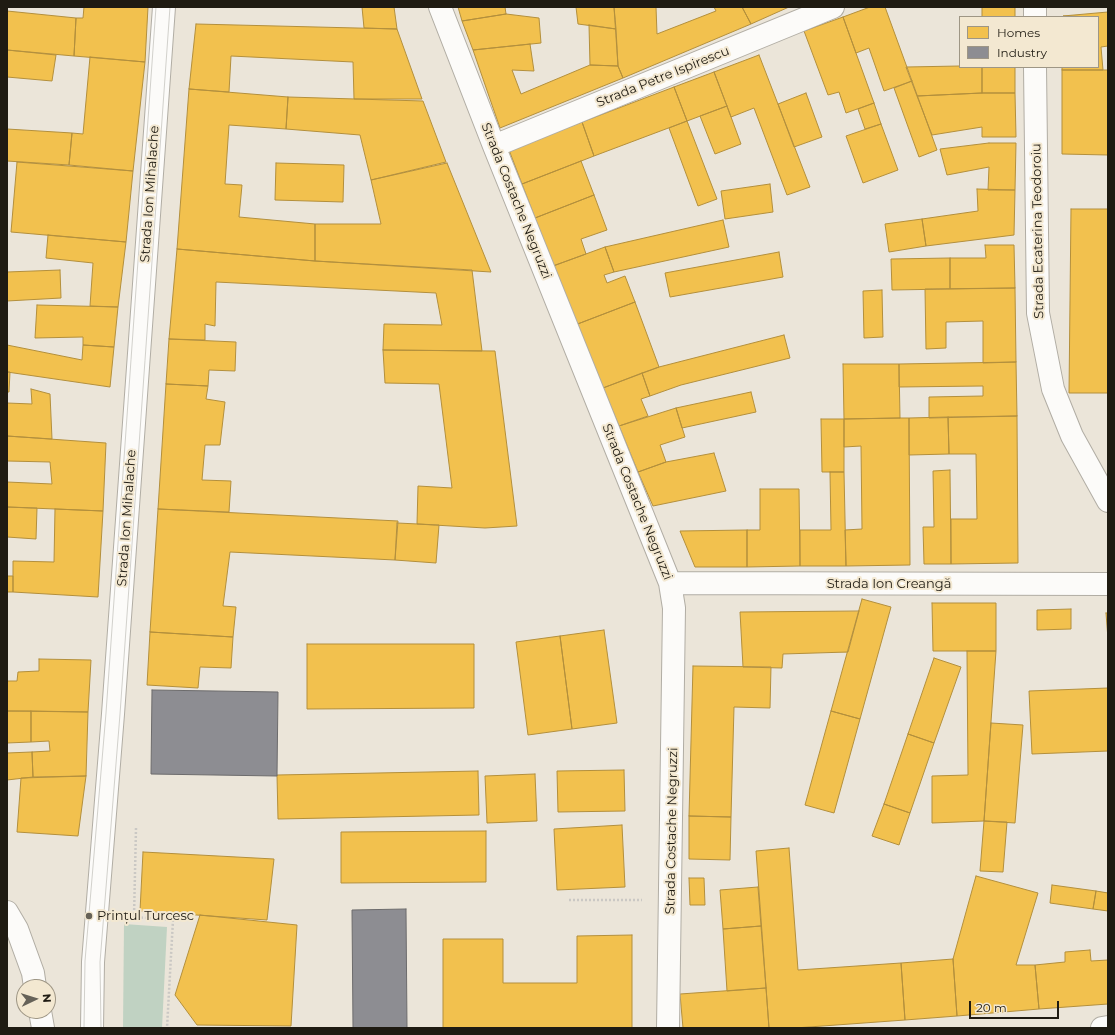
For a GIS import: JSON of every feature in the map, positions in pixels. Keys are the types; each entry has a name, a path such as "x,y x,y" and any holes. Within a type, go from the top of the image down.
{"street":[{"name":"Strada Ion Mihalache","path":"92,1028 93,962 114,698 164,7"},
{"name":"Strada Costache Negruzzi","path":"440,7 494,146 670,583 674,608 668,1028"},
{"name":"Strada Petre Ispirescu","path":"494,146 833,7"},
{"name":"Strada Ecaterina Teodoroiu","path":"1035,68 1038,313 1053,389 1072,436 1108,501"},
{"name":"Strada Ion Creangă","path":"670,583 1108,584"},
{"path":"7,912 17,929 34,979"},
{"path":"1102,1028 1108,1027"}],"path":[{"path":"136,828 134,917 173,920 167,1028"},
{"path":"569,900 671,901"}],"green space":[{"path":"124,924 167,927 162,1028 123,1028"}],"building: Homes":[{"path":"84,7 148,7 145,62 74,56 76,18 83,18"},
{"path":"362,7 394,7 397,29 364,28"},
{"path":"458,7 505,7 506,14 462,21"},
{"path":"576,7 614,7 616,29 578,24"},
{"path":"614,7 656,7 657,34 716,11 714,7 742,7 751,24 623,78 618,66"},
{"path":"742,7 789,7 751,24"},
{"path":"870,7 885,7 912,81 884,91 869,48 856,53 843,17"},
{"path":"982,7 1015,7 1015,16 982,16"},
{"path":"7,11 76,18 74,56 7,50"},
{"path":"1108,12 1108,46 1101,47 1103,70 1062,70 1062,68 1099,68 1099,16 1063,16"},
{"path":"506,14 539,18 541,43 473,50 462,21"},
{"path":"843,17 874,103 846,113 839,92 828,95 804,31"},
{"path":"196,24 397,29 422,99 354,99 353,62 231,56 229,92 189,89"},
{"path":"589,25 616,29 618,66 590,65"},
{"path":"530,44 534,71 512,70 521,94 590,65 618,66 623,78 500,128 473,50"},
{"path":"7,50 56,55 52,81 7,77"},
{"path":"759,55 810,187 787,195 754,108 731,117 714,72"},
{"path":"90,57 145,62 133,171 69,165 72,133 83,134"},
{"path":"959,66 959,68 982,68 982,93 917,96 906,67"},
{"path":"982,68 1015,68 1015,93 982,93"},
{"path":"1062,70 1108,70 1108,155 1062,154"},
{"path":"714,72 727,106 687,121 674,87"},
{"path":"912,81 937,150 919,157 894,88"},
{"path":"674,87 687,121 594,156 582,122"},
{"path":"189,89 288,97 286,129 229,125 225,184 242,185 239,217 315,224 315,261 177,249"},
{"path":"806,93 822,137 794,147 778,104"},
{"path":"1015,93 1016,137 982,137 982,127 932,135 917,96"},
{"path":"288,97 423,101 446,162 371,180 360,135 286,129"},
{"path":"874,103 881,124 865,129 858,109"},
{"path":"727,106 741,144 715,154 700,116"},
{"path":"687,121 717,199 698,206 669,128"},
{"path":"582,122 594,156 522,184 509,150"},
{"path":"881,124 898,170 863,183 846,136"},
{"path":"7,129 72,133 69,165 7,161"},
{"path":"989,143 1016,143 1015,190 988,190 989,167 947,175 940,149"},
{"path":"581,161 594,195 535,218 522,184"},
{"path":"17,162 133,171 126,242 11,232"},
{"path":"276,163 344,165 343,202 275,200"},
{"path":"447,163 491,272 315,261 315,224 381,224 371,180"},
{"path":"770,184 773,212 725,219 721,191"},
{"path":"977,189 1015,190 1014,235 926,246 922,219 978,211"},
{"path":"594,195 607,230 581,239 586,254 553,266 535,218"},
{"path":"1071,209 1108,209 1108,393 1069,393"},
{"path":"922,219 926,246 889,252 885,224"},
{"path":"723,220 729,247 614,272 605,247"},
{"path":"48,235 126,242 118,307 90,306 93,263 46,258"},
{"path":"985,245 1014,245 1015,288 950,289 950,258 986,258"},
{"path":"605,247 614,272 604,275 607,283 625,276 635,302 575,325 553,266"},
{"path":"177,249 315,261 472,270 482,351 383,350 384,324 442,325 436,293 216,282 215,326 205,324 205,340 169,339"},
{"path":"779,252 783,277 670,297 665,273"},
{"path":"950,258 950,289 892,290 891,259"},
{"path":"60,270 61,298 7,301 7,272"},
{"path":"1015,288 1016,362 983,363 983,321 946,322 946,348 926,349 925,289"},
{"path":"882,290 883,337 864,338 863,291"},
{"path":"635,302 659,367 603,388 575,325"},
{"path":"37,305 118,307 114,347 83,345 83,337 35,338"},
{"path":"784,335 790,358 681,385 650,396 642,373 659,367"},
{"path":"169,339 236,342 235,371 209,370 208,386 166,384"},
{"path":"7,345 82,360 83,345 114,347 110,387 7,372"},
{"path":"383,350 495,351 517,526 485,528 417,524 418,486 452,488 439,384 385,383"},
{"path":"1016,362 1017,416 929,418 929,397 983,396 983,386 899,387 899,364"},
{"path":"843,364 899,364 900,418 844,419"},
{"path":"7,372 10,372 9,392 7,392"},
{"path":"642,373 650,396 641,399 648,416 619,426 603,388"},
{"path":"166,384 208,386 206,399 225,402 220,445 205,445 202,480 231,481 229,512 158,509"},
{"path":"31,389 50,394 52,439 7,436 7,403 32,404"},
{"path":"751,392 756,412 682,428 676,408"},
{"path":"676,408 685,437 660,445 666,462 638,472 619,426"},
{"path":"1017,416 1018,563 951,564 951,519 977,519 976,454 949,454 948,417"},
{"path":"948,417 949,454 909,455 909,418"},
{"path":"909,418 910,565 846,566 845,530 862,529 861,446 844,447 844,419"},
{"path":"821,419 844,419 844,472 822,472"},
{"path":"7,436 106,443 103,511 7,507 7,482 52,484 50,462 7,461"},
{"path":"714,453 726,491 653,506 638,472 666,462"},
{"path":"950,470 951,564 924,564 923,527 934,527 933,471"},
{"path":"830,472 844,472 846,566 800,566 800,530 831,530"},
{"path":"760,489 799,489 800,566 747,567 747,530 760,530"},
{"path":"7,507 37,508 36,539 7,537"},
{"path":"55,509 103,511 98,597 13,592 13,561 54,562"},
{"path":"158,509 398,521 395,560 230,552 223,606 236,607 233,637 150,632"},
{"path":"397,523 439,525 436,563 395,560"},
{"path":"747,530 747,567 695,567 680,531"},
{"path":"7,576 13,576 13,592 7,592"},
{"path":"862,599 891,607 860,719 831,711"},
{"path":"932,603 996,603 996,651 933,651"},
{"path":"1071,609 1071,629 1037,630 1037,610"},
{"path":"859,611 848,652 783,654 782,668 743,667 740,612"},
{"path":"1106,613 1108,613 1108,639"},
{"path":"604,630 617,723 572,729 560,636"},
{"path":"150,632 233,637 231,668 200,667 198,688 147,685"},
{"path":"560,636 572,729 528,735 516,642"},
{"path":"307,644 474,644 474,708 307,709"},
{"path":"967,651 996,651 984,821 932,823 932,776 968,775"},
{"path":"934,658 961,667 934,743 908,734"},
{"path":"39,659 91,660 88,712 7,711 7,681 17,681 18,672 39,671"},
{"path":"693,666 771,667 770,708 734,707 731,817 689,816"},
{"path":"1108,688 1108,751 1032,754 1029,691"},
{"path":"7,711 31,711 31,742 7,743"},
{"path":"31,711 88,712 86,776 33,777 32,752 50,751 49,741 31,742"},
{"path":"831,711 860,719 834,813 805,805"},
{"path":"991,723 1023,725 1015,823 984,821"},
{"path":"908,734 934,743 910,813 884,804"},
{"path":"32,752 33,777 7,780 7,753"},
{"path":"624,770 625,811 558,812 557,771"},
{"path":"478,771 479,815 278,819 277,775"},
{"path":"535,774 537,821 487,823 485,776"},
{"path":"86,776 78,836 17,832 21,778"},
{"path":"884,804 910,813 899,845 872,836"},
{"path":"689,816 731,817 730,860 689,859"},
{"path":"984,821 1007,822 1003,872 980,871"},
{"path":"622,825 625,887 557,890 554,829"},
{"path":"486,831 486,882 341,883 341,832"},
{"path":"789,848 798,970 901,963 905,1020 795,1028 769,1028 756,851"},
{"path":"143,852 274,859 267,920 140,911"},
{"path":"976,876 1038,893 1016,965 1035,965 1039,1009 957,1016 953,959"},
{"path":"689,878 704,878 705,905 690,905"},
{"path":"1052,885 1096,891 1093,909 1050,903"},
{"path":"758,887 761,926 723,929 720,890"},
{"path":"1096,891 1108,893 1108,911 1093,909"},
{"path":"200,915 297,925 291,1026 197,1025 175,995"},
{"path":"761,926 766,988 727,991 723,929"},
{"path":"632,935 632,1028 443,1028 443,939 503,939 503,983 577,983 577,936"},
{"path":"1090,950 1091,961 1108,960 1108,1004 1039,1009 1035,965 1065,962 1065,952"},
{"path":"953,959 957,1016 905,1020 901,963"},
{"path":"766,988 769,1028 683,1028 680,994"}],"building: Industry":[{"path":"152,690 278,692 277,776 151,774"},
{"path":"406,909 407,1028 353,1028 352,910"}],"tram line":[{"path":"84,1028 85,961 106,713 156,7"},
{"path":"101,1028 100,962 120,714 170,7"}],"place":[{"name":"Prințul Turcesc","path":"89,916"}]}
